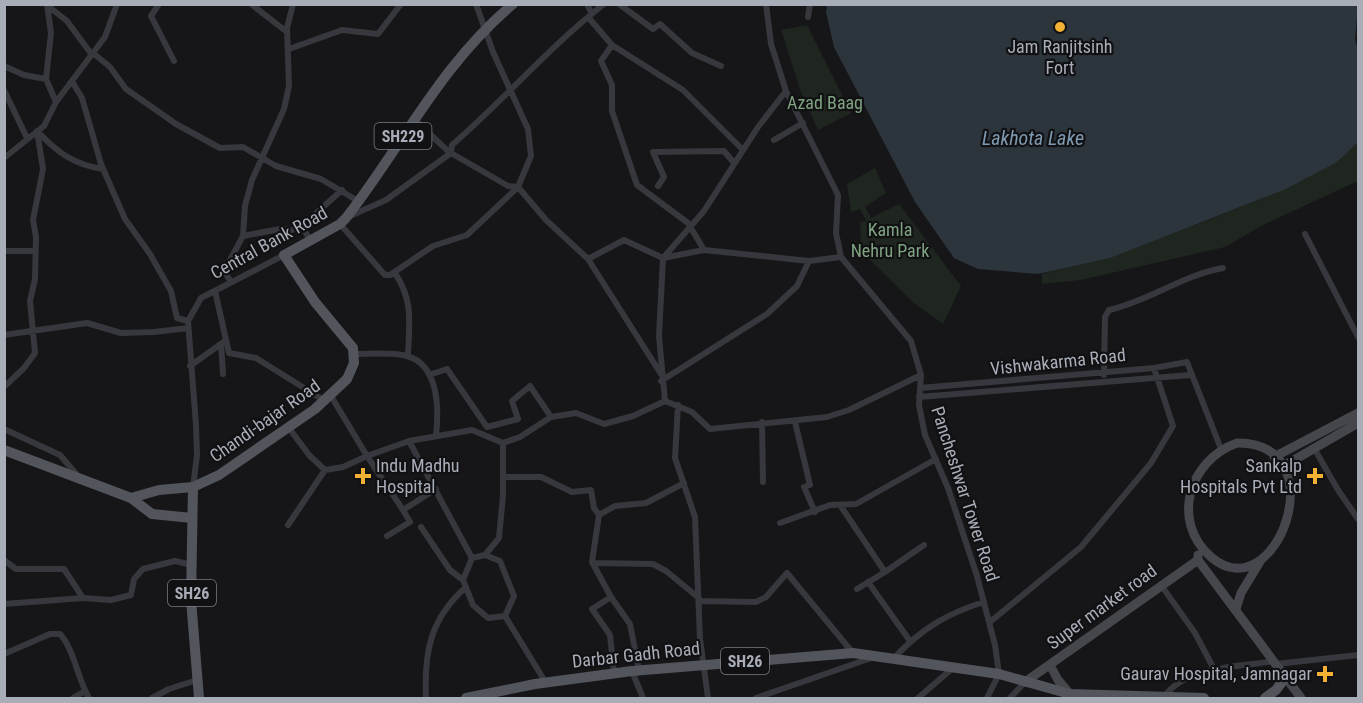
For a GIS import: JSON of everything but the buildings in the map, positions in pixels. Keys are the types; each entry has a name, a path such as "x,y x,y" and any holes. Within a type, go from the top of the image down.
{"main road":[{"name":"Central Bank Road","path":"284,255 343,221 450,68 483,29 513,4"},
{"path":"284,255 315,302 346,339 355,354"},
{"name":"Chandi-bajar Road","path":"193,488 219,475 328,399 352,371 355,354"},
{"path":"1274,457 1359,413"},
{"path":"1282,467 1359,423"},
{"path":"1236,609 1241,593 1261,560 1280,538 1290,510 1289,487 1282,467 1274,457 1248,443 1237,443 1221,449 1200,468 1192,486 1189,514 1198,543 1198,560 1301,699"},
{"path":"4,450 131,498 152,514 192,518"},
{"path":"131,498 159,490 193,488"},
{"name":"SH26","path":"193,488 192,565 196,680 199,699"},
{"path":"1198,543 1218,562 1246,566 1261,560"},
{"name":"Super market road","path":"1025,682 1198,560"},
{"name":"Darbar Gadh Road","path":"466,699 546,683 635,670 854,653 954,666 999,674 1025,682"},
{"path":"1050,665 1058,680 1071,695"},
{"path":"1265,699 1285,678"},
{"name":"SH26","path":"1025,682 1071,695 1204,699"}],"street":[{"path":"4,158 44,126 56,102 73,83 79,70 105,38 117,4"},
{"path":"159,4 151,16 174,61"},
{"path":"251,4 287,32"},
{"path":"231,282 224,271 243,236 245,206 252,180 284,109 290,86 287,32 293,4"},
{"path":"288,49 342,30 378,34 401,4"},
{"path":"476,4 483,29 510,88 528,129 531,156 518,187 465,237 433,246 395,273 385,275 343,221 386,200 451,153 452,145 477,123 510,88 604,4"},
{"path":"588,4 590,16 612,45 683,90 743,150"},
{"path":"619,4 653,29 660,24 692,52 721,66"},
{"path":"588,259 624,240 663,258 705,250 809,261 841,257 836,233 838,195 786,92 771,44 766,4"},
{"path":"808,17 810,4"},
{"path":"48,5 67,21 93,54 110,67 126,89 176,124 220,148 243,147 276,166 321,179 358,201"},
{"path":"48,5 51,33 46,79 56,102"},
{"path":"612,45 602,61 612,85 612,111 637,185 691,227 705,250"},
{"path":"4,66 24,75 46,79"},
{"path":"73,83 82,99 103,169 125,219 150,254 171,291 177,318 188,324"},
{"path":"4,90 27,138"},
{"path":"665,401 659,336 663,258 691,227 786,92"},
{"path":"414,119 451,153 508,186 518,187 546,220 588,259 661,377"},
{"path":"774,140 802,123"},
{"path":"37,131 60,155 89,167 103,169"},
{"path":"4,387 34,357 30,301 35,279 33,220 43,169 37,131"},
{"path":"658,186 664,177 653,152 724,151 735,163"},
{"path":"243,236 280,229 292,230 302,226 342,190"},
{"path":"302,226 310,240"},
{"path":"1305,234 1359,337"},
{"path":"4,251 35,251"},
{"name":"Central Bank Road","path":"188,324 201,298 284,255"},
{"name":"Pancheshwar Tower Road","path":"841,257 911,341 921,375 919,397 921,417 984,602 999,674"},
{"path":"661,377 767,314 797,286 809,261"},
{"path":"1105,381 1105,317 1109,310 1131,305 1196,276 1223,268"},
{"path":"395,273 410,303 408,356"},
{"path":"215,291 223,343 223,374"},
{"path":"4,336 87,323 121,333 154,332 188,324"},
{"path":"188,324 197,455 193,488"},
{"path":"190,366 223,343"},
{"path":"223,343 231,354 254,357 328,399 410,522 387,536"},
{"path":"355,354 408,356 429,375 435,387 437,404 436,435"},
{"name":"Vishwakarma Road","path":"920,388 1154,368 1187,362 1190,375 1221,449"},
{"path":"990,622 1081,547 1151,463 1173,426 1154,368"},
{"path":"429,375 447,369 487,426 518,419 512,401 530,386 551,417"},
{"path":"288,525 324,470 343,467 409,441 471,430 503,443 520,437 551,417 576,413 595,422 614,422 665,401 692,412 710,429 762,422 795,422 827,417 849,410 921,375"},
{"name":"Vishwakarma Road","path":"919,397 1190,375"},
{"path":"678,405 675,458 695,517 699,600 708,699"},
{"path":"762,422 763,482"},
{"path":"795,422 810,485 804,487 815,512"},
{"path":"289,428 309,456 324,470"},
{"path":"4,429 60,455 79,477"},
{"path":"409,441 472,558"},
{"path":"485,555 499,538 503,443"},
{"path":"1314,448 1338,490 1359,519"},
{"path":"780,523 830,505 856,504 936,459"},
{"path":"503,477 541,477 560,489 572,492 591,490 594,508 599,515 592,554 593,563 600,580 630,624 635,670 644,699"},
{"path":"599,515 615,506 646,503 684,483"},
{"path":"403,510 435,489"},
{"path":"840,505 885,572"},
{"path":"421,526 450,570 463,580 473,605 488,618 505,616"},
{"path":"857,589 924,545"},
{"path":"472,558 485,555 500,561 514,596 505,616"},
{"path":"463,580 472,558"},
{"path":"4,560 16,569 64,569 82,598"},
{"path":"4,604 82,598 111,600 126,597 133,593 134,579 143,569 175,561 192,565"},
{"path":"593,563 653,564 666,571 699,600 756,602 766,597 789,574 854,653"},
{"path":"868,582 910,641"},
{"path":"1161,585 1195,633 1215,670"},
{"path":"426,699 425,669 430,638 448,603 466,587"},
{"path":"611,597 592,609 610,635 614,673"},
{"path":"895,657 910,641 953,611 984,602"},
{"path":"505,616 546,683"},
{"path":"4,654 50,634 60,634 67,643 89,699"},
{"path":"756,699 879,655"},
{"path":"1159,697 1174,684 1215,670 1359,655"},
{"path":"918,699 954,666"},
{"path":"987,699 999,674"},
{"path":"152,699 169,689 196,680"},
{"path":"1010,699 1025,682"},
{"path":"73,699 85,691"}],"green space":[{"name":"Azad Baag","path":"807,25 851,113 818,130 801,92 781,30"},
{"path":"1358,141 1358,181 1263,225 1225,247 1081,280 1042,284 1042,274 1158,238 1279,192 1328,165"},
{"name":"Kamla Nehru Park","path":"875,168 886,193 865,207 871,218 899,204 961,286 943,324 914,303 861,251 860,222 866,221 860,209 851,212 847,184"}],"water":[{"name":"Lakhota Lake","path":"827,4 1358,5 1355,40 1358,50 1358,142 1337,162 1286,189 1110,258 1038,274 978,269 954,258 915,202 834,47 826,12"}],"place":[{"name":"Jam Ranjitsinh Fort","path":"1060,27"},
{"name":"Indu Madhu Hospital","path":"363,476"},
{"name":"Sankalp Hospitals Pvt Ltd","path":"1315,476"},
{"name":"Gaurav Hospital, Jamnagar","path":"1325,674"}]}
